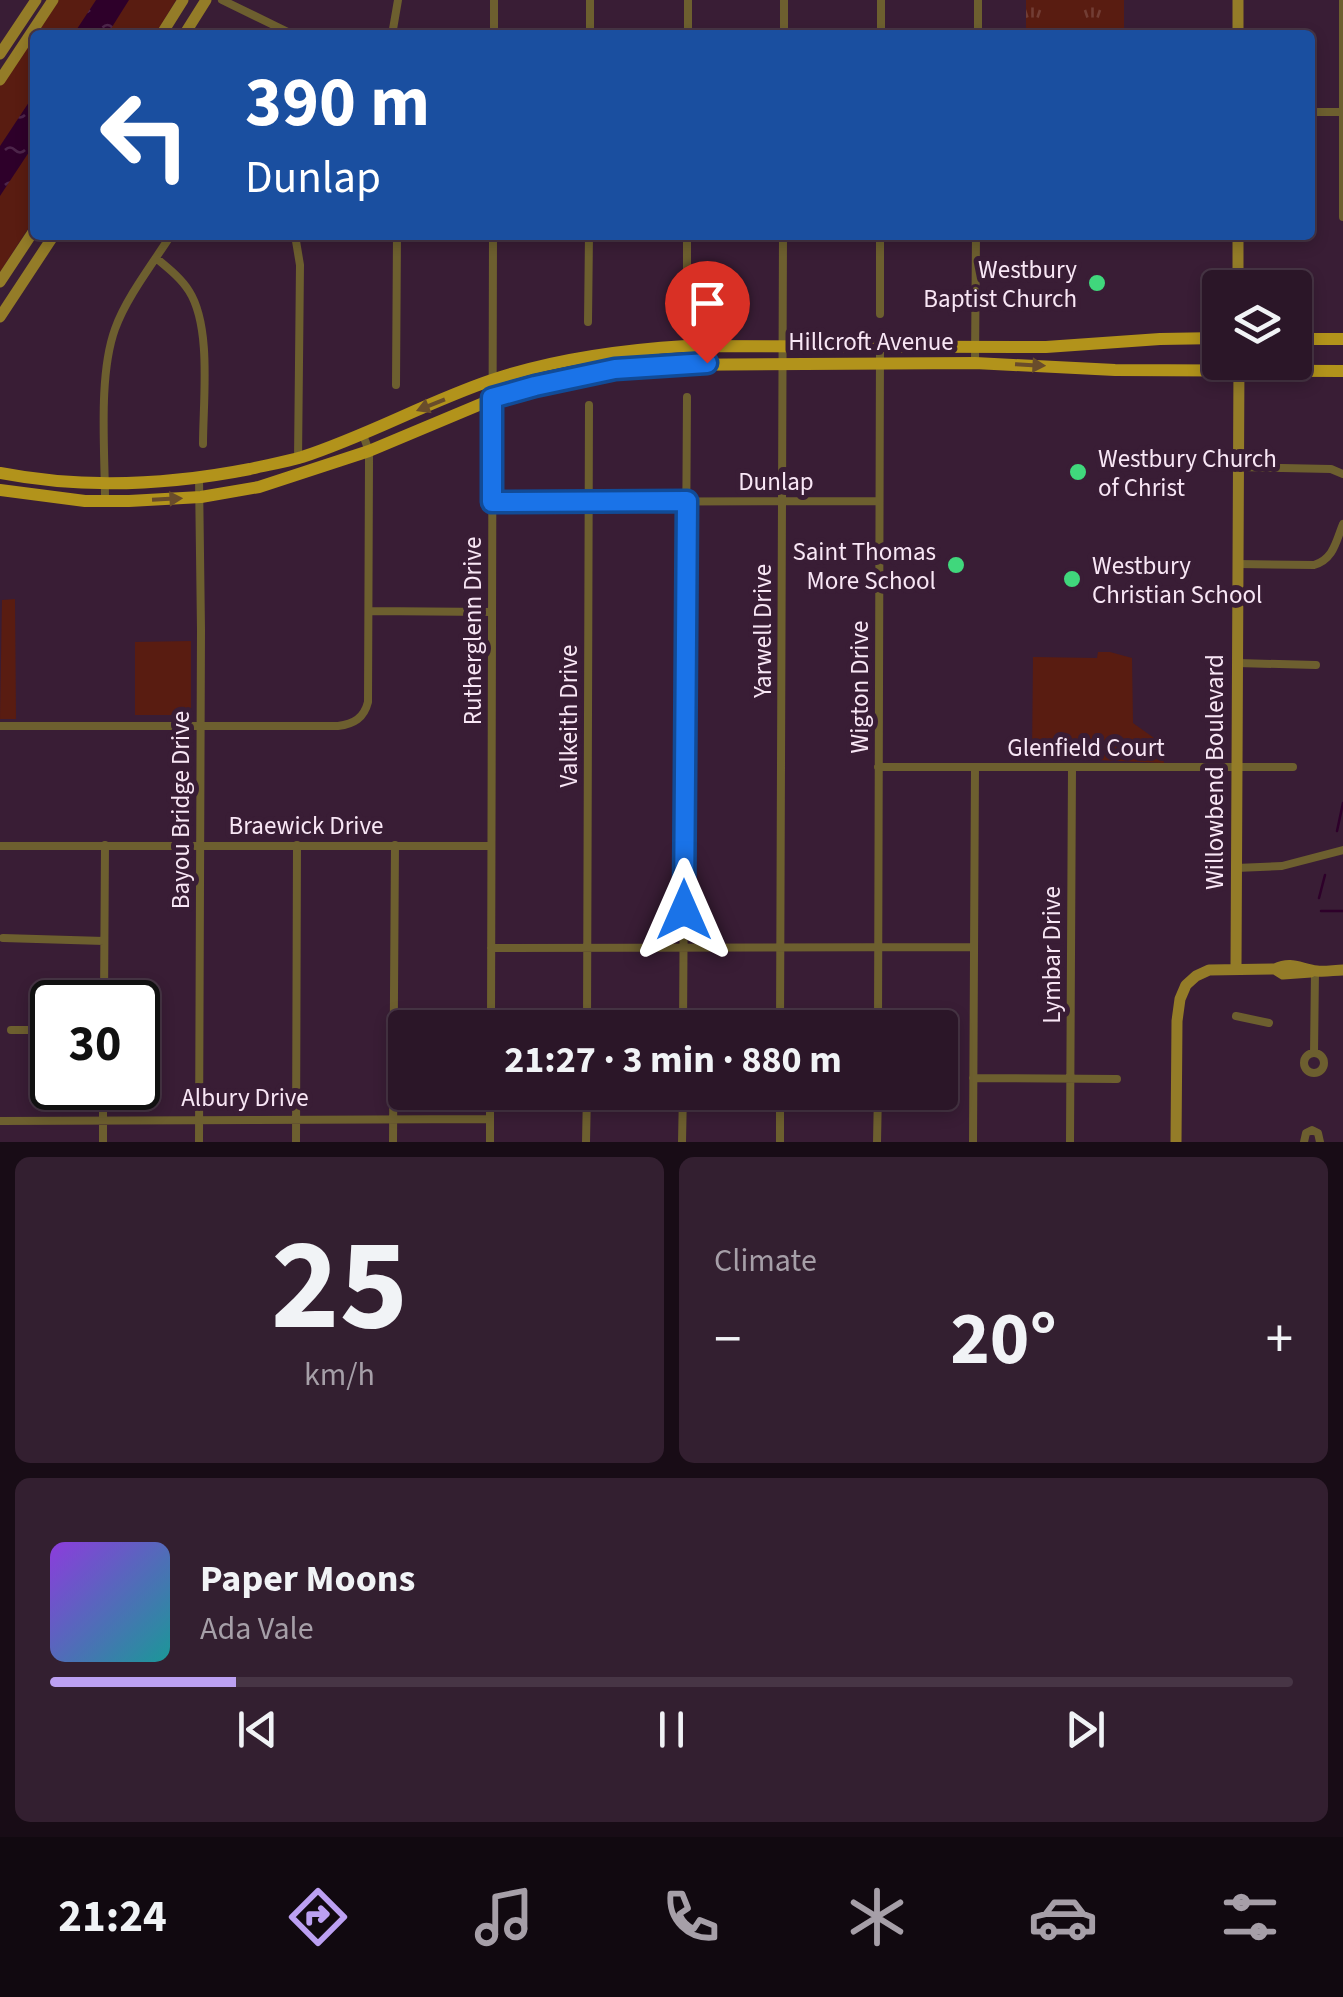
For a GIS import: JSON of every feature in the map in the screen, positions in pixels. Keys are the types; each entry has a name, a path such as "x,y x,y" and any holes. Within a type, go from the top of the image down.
{"main road":[{"name":"Hillcroft Avenue","path":"0,473 105,483 199,477 298,458 363,436 493,380 582,357 638,349 1046,346 1202,338"},
{"path":"1312,339 1343,339"},
{"name":"Hillcroft Avenue","path":"6,491 105,501 201,497 258,487 368,451 492,398 615,369 783,363 975,363 1115,370 1202,368"},
{"path":"1174,370 1202,365"},
{"name":"Hillcroft Avenue","path":"1312,369 1343,371"},
{"path":"6,491 17,484 43,485 62,480"}],"street":[{"path":"0,54 36,0"},
{"path":"33,30 53,0"},
{"path":"164,30 184,0"},
{"path":"187,30 206,0"},
{"path":"222,0 284,30"},
{"path":"393,30 398,0"},
{"path":"494,0 494,30"},
{"path":"590,0 590,30"},
{"path":"688,0 688,30"},
{"path":"784,0 784,30"},
{"path":"881,0 881,30"},
{"path":"978,0 978,30"},
{"path":"1238,0 1238,30"},
{"path":"1342,0 1343,216"},
{"path":"0,80 30,35"},
{"path":"1315,112 1342,112"},
{"path":"14,296 0,284 30,237"},
{"path":"0,317 51,240"},
{"path":"105,501 105,380 110,345 120,317 168,240"},
{"path":"295,240 300,265 298,475"},
{"path":"396,385 397,240"},
{"name":"Rutherglenn Drive","path":"490,1010 493,240"},
{"path":"588,322 589,240"},
{"path":"687,240 687,310"},
{"name":"Yarwell Drive","path":"780,1010 783,240"},
{"path":"880,240 880,314"},
{"path":"975,363 976,240"},
{"path":"1238,240 1238,270"},
{"path":"156,258 191,294 202,322 202,444"},
{"name":"Wigton Drive","path":"878,1010 880,346"},
{"name":"Willowbend Boulevard","path":"1236,968 1240,380"},
{"path":"683,1010 687,396"},
{"name":"Valkeith Drive","path":"587,1010 589,405"},
{"path":"0,726 338,726 358,719 368,702 368,451 363,436"},
{"path":"1238,468 1323,468 1343,474"},
{"name":"Bayou Bridge Drive","path":"199,477 199,1142"},
{"name":"Dunlap","path":"492,502 879,501"},
{"path":"1237,564 1324,562 1330,557 1343,524"},
{"path":"368,611 492,612"},
{"path":"1237,664 1316,665"},
{"name":"Glenfield Court","path":"878,767 1294,767"},
{"path":"972,1142 975,767"},
{"name":"Lymbar Drive","path":"1070,1142 1072,767"},
{"path":"104,845 104,980"},
{"path":"296,1142 297,845"},
{"path":"393,1142 395,845"},
{"name":"Braewick Drive","path":"0,846 491,846"},
{"path":"1236,868 1282,866 1343,850"},
{"path":"3,938 104,941"},
{"path":"491,948 974,947"},
{"path":"1176,1142 1177,1021 1186,985 1209,970 1275,969 1283,974 1343,970"},
{"path":"1314,1053 1315,971"},
{"path":"1236,1016 1269,1022"},
{"path":"11,1030 30,1030"},
{"path":"973,1078 1116,1079"},
{"path":"103,1110 103,1142"},
{"path":"490,1110 490,1142"},
{"path":"586,1110 586,1142"},
{"path":"682,1142 683,1110"},
{"path":"780,1110 780,1142"},
{"path":"878,1110 878,1142"},
{"name":"Albury Drive","path":"0,1121 490,1119"},
{"path":"1304,1142 1304,1136 1312,1130 1318,1133 1320,1142"}],"green space":[{"path":"56,0 176,0 158,30 36,30"},
{"path":"1026,0 1124,0 1124,30 1026,30"},
{"path":"30,40 30,226 0,272 0,86"},
{"path":"15,599 16,719 0,719 2,600"},
{"path":"191,641 191,715 135,715 135,642"},
{"path":"1098,652 1132,658 1133,723 1161,743 1164,763 1032,757 1033,657 1097,658"}],"water":[{"path":"96,0 129,0 110,30 76,30"},
{"path":"30,101 30,151 0,196 0,146"}],"waterway":[{"path":"1337,831 1343,803"},
{"path":"1319,898 1325,875"},
{"path":"1321,911 1343,911"}],"place":[{"name":"Westbury Baptist Church","path":"1097,283"},
{"name":"Westbury Church of Christ","path":"1078,472"},
{"name":"Saint Thomas More School","path":"956,565"},
{"name":"Westbury Christian School","path":"1072,579"}],"route":[{"path":"684,910 687,501 492,502 492,398 615,369 707,363"}]}
